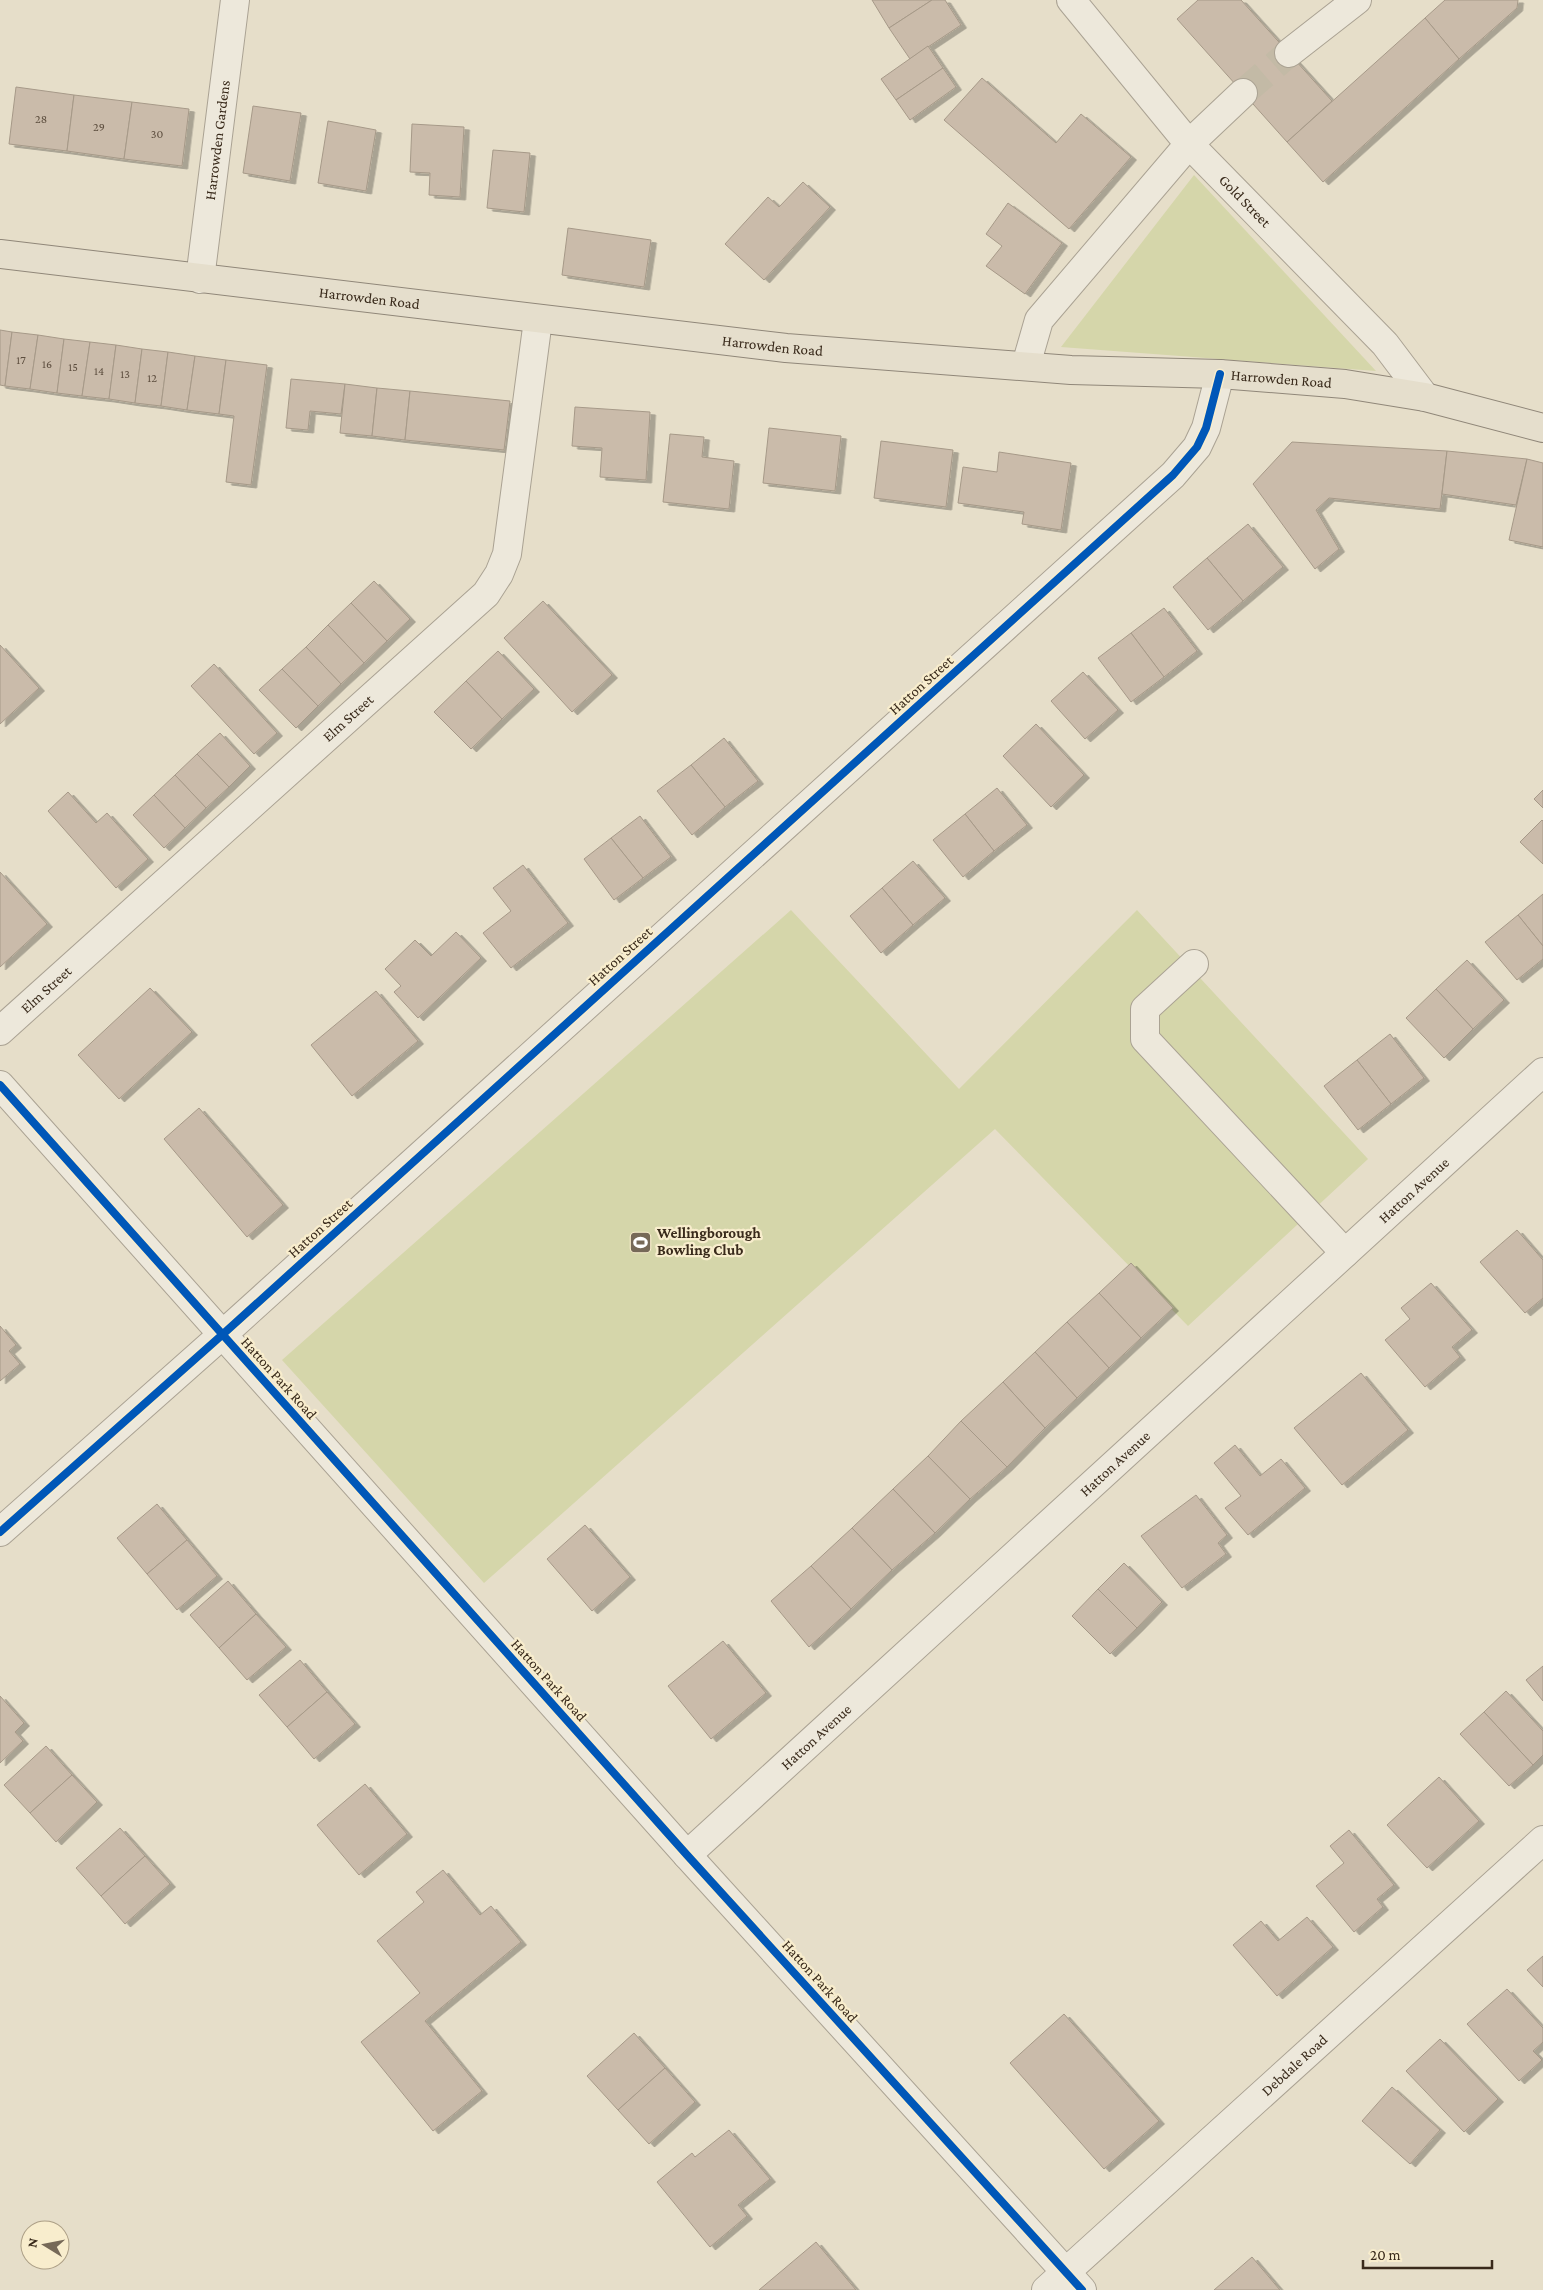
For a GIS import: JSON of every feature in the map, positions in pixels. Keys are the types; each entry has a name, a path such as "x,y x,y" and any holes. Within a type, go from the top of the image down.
{"main road":[{"name":"Harrowden Road","path":"0,254 538,320 786,348 1026,365 1070,370 1220,374 1345,384 1425,397 1543,428"}],"street":[{"name":"Harrowden Gardens","path":"200,279 235,0"},
{"name":"Gold Street","path":"1071,0 1189,144 1385,344 1425,397"},
{"path":"1289,53 1357,0"},
{"path":"1026,365 1039,320 1189,144 1243,93"},
{"name":"Elm Street","path":"0,1031 486,594 499,574 507,554 538,320"},
{"name":"Hatton Street","path":"0,1532 222,1335 1174,475 1196,447 1206,428 1220,374"},
{"path":"1194,964 1145,1009 1144,1039 1345,1253"},
{"name":"Hatton Avenue","path":"687,1855 1543,1072"},
{"name":"Hatton Park Road","path":"0,1085 687,1855 1064,2284"},
{"name":"Debdale Road","path":"1064,2284 1543,1840"}],"green space":[{"path":"1194,175 1376,371 1061,347"},
{"name":"Wellingborough Bowling Club","path":"791,910 959,1089 1137,910 1368,1159 1188,1326 995,1129 484,1583 282,1360"}],"building":[{"path":"872,0 932,0 889,28"},
{"path":"932,0 945,0 961,25 910,59 889,28"},
{"path":"1198,0 1241,0 1332,101 1287,142 1177,19"},
{"path":"1445,0 1518,0 1517,8 1459,59 1425,18"},
{"path":"1425,18 1459,59 1323,182 1287,142"},
{"path":"928,46 943,68 896,100 881,79"},
{"path":"943,68 956,87 910,120 896,100"},
{"path":"982,78 1056,143 1081,114 1131,157 1069,229 944,120"},
{"path":"16,87 74,95 67,151 9,144"},
{"path":"74,95 132,102 124,159 67,151"},
{"path":"132,102 189,109 182,166 124,159"},
{"path":"253,106 301,113 290,181 243,173"},
{"path":"328,121 376,130 366,191 318,183"},
{"path":"412,124 464,127 460,197 429,195 430,173 410,172"},
{"path":"493,150 530,153 524,212 487,208"},
{"path":"803,182 830,207 764,280 725,244 768,197 779,207"},
{"path":"1008,203 1062,243 1025,294 986,266 1002,246 986,234"},
{"path":"568,228 651,240 644,287 562,275"},
{"path":"0,330 12,332 5,386 0,385"},
{"path":"12,332 38,335 30,389 5,386"},
{"path":"38,335 64,339 57,393 30,389"},
{"path":"64,339 90,342 82,396 57,393"},
{"path":"90,342 116,345 109,399 82,396"},
{"path":"116,345 142,349 135,403 109,399"},
{"path":"142,349 168,352 161,406 135,403"},
{"path":"168,352 195,356 187,410 161,406"},
{"path":"195,356 226,360 219,414 187,410"},
{"path":"226,360 267,365 251,485 226,482 234,416 219,414"},
{"path":"291,379 345,384 341,414 310,411 308,430 286,428"},
{"path":"345,384 377,388 372,436 340,433"},
{"path":"377,388 410,391 405,440 372,436"},
{"path":"410,391 510,401 504,450 405,440"},
{"path":"575,407 650,412 646,480 600,477 602,448 572,446"},
{"path":"769,428 841,436 835,491 763,483"},
{"path":"670,434 704,437 702,457 734,461 729,509 663,502"},
{"path":"881,441 953,450 946,507 874,498"},
{"path":"1292,442 1447,451 1440,509 1329,498 1316,510 1339,549 1315,569 1253,484"},
{"path":"1447,451 1527,459 1516,505 1442,494"},
{"path":"999,452 1071,463 1061,530 1022,524 1024,512 958,503 963,467 997,472"},
{"path":"1527,459 1543,463 1543,547 1509,540"},
{"path":"1248,524 1283,567 1243,601 1207,558"},
{"path":"1207,558 1243,601 1208,630 1173,587"},
{"path":"374,581 410,619 387,641 351,603"},
{"path":"543,601 612,675 572,712 504,638"},
{"path":"351,603 387,641 364,663 328,625"},
{"path":"1164,608 1197,651 1164,677 1131,633"},
{"path":"328,625 364,663 341,684 306,647"},
{"path":"1131,633 1164,677 1131,702 1098,658"},
{"path":"0,645 39,688 0,724"},
{"path":"306,647 341,684 318,706 282,669"},
{"path":"498,651 534,689 502,719 466,681"},
{"path":"214,664 277,733 254,754 191,686"},
{"path":"282,669 318,706 296,728 259,690"},
{"path":"1083,672 1118,710 1085,739 1051,701"},
{"path":"466,681 502,719 471,749 434,712"},
{"path":"1036,724 1084,775 1051,807 1003,756"},
{"path":"220,733 250,766 229,787 197,754"},
{"path":"724,738 758,781 725,807 691,765"},
{"path":"197,754 229,787 206,808 175,775"},
{"path":"691,765 725,807 692,835 657,791"},
{"path":"175,775 206,808 185,828 154,795"},
{"path":"997,788 1027,825 994,851 965,814"},
{"path":"1543,790 1543,808 1534,799"},
{"path":"68,792 96,823 107,813 148,859 116,888 48,811"},
{"path":"154,795 185,828 164,848 133,815"},
{"path":"965,814 994,851 963,877 933,840"},
{"path":"640,816 671,857 643,878 611,838"},
{"path":"1543,821 1543,864 1520,842"},
{"path":"611,838 643,878 614,900 584,859"},
{"path":"913,861 945,898 913,925 882,888"},
{"path":"523,865 568,923 511,968 483,933 511,911 493,888"},
{"path":"0,872 47,924 0,967"},
{"path":"882,888 913,925 881,953 850,916"},
{"path":"1543,894 1543,946 1518,915"},
{"path":"1518,915 1543,946 1543,959 1517,980 1485,942"},
{"path":"456,932 481,958 418,1018 394,992 401,986 385,969 415,940 431,956"},
{"path":"1467,960 1504,1000 1473,1029 1436,989"},
{"path":"150,988 192,1032 119,1099 78,1055"},
{"path":"1436,989 1473,1029 1444,1058 1406,1018"},
{"path":"376,991 418,1041 352,1096 311,1045"},
{"path":"1390,1034 1424,1078 1391,1104 1357,1060"},
{"path":"1357,1060 1391,1104 1358,1130 1324,1086"},
{"path":"199,1108 283,1205 247,1237 164,1139"},
{"path":"1517,1230 1543,1260 1543,1298 1525,1313 1480,1262"},
{"path":"1131,1263 1173,1308 1141,1338 1099,1293"},
{"path":"1431,1283 1472,1330 1452,1347 1460,1357 1425,1387 1385,1340 1410,1319 1401,1308"},
{"path":"1099,1293 1141,1338 1109,1368 1067,1322"},
{"path":"1067,1322 1109,1368 1077,1398 1035,1352"},
{"path":"0,1326 16,1345 9,1351 20,1364 0,1381"},
{"path":"1035,1352 1077,1398 1045,1428 1003,1382"},
{"path":"1361,1373 1408,1430 1342,1485 1294,1428"},
{"path":"1003,1382 1045,1428 1007,1467 961,1421"},
{"path":"961,1421 1007,1467 970,1499 928,1456"},
{"path":"1235,1445 1260,1476 1281,1459 1305,1488 1248,1535 1225,1508 1241,1496 1214,1463"},
{"path":"928,1456 970,1499 935,1533 893,1489"},
{"path":"893,1489 935,1533 892,1570 852,1528"},
{"path":"1196,1495 1227,1535 1218,1543 1226,1554 1182,1588 1141,1536"},
{"path":"157,1504 187,1540 147,1574 117,1538"},
{"path":"585,1525 630,1577 592,1611 547,1559"},
{"path":"852,1528 892,1570 851,1609 811,1566"},
{"path":"187,1540 217,1576 177,1610 147,1574"},
{"path":"1124,1563 1162,1602 1137,1628 1098,1589"},
{"path":"811,1566 851,1609 809,1647 771,1601"},
{"path":"228,1581 256,1614 219,1648 190,1615"},
{"path":"1098,1589 1137,1628 1110,1654 1072,1616"},
{"path":"256,1614 286,1647 247,1680 219,1648"},
{"path":"723,1641 766,1693 711,1739 668,1686"},
{"path":"300,1660 327,1692 287,1727 259,1695"},
{"path":"1543,1666 1543,1701 1526,1680"},
{"path":"1506,1691 1543,1731 1543,1755 1533,1765 1484,1712"},
{"path":"327,1692 355,1724 314,1759 287,1727"},
{"path":"0,1696 24,1723 15,1732 23,1741 0,1763"},
{"path":"1484,1712 1533,1765 1509,1786 1460,1734"},
{"path":"46,1746 72,1775 30,1813 4,1785"},
{"path":"72,1775 97,1802 56,1842 30,1813"},
{"path":"1439,1777 1479,1821 1427,1868 1387,1825"},
{"path":"365,1784 407,1834 359,1875 317,1825"},
{"path":"120,1828 145,1856 101,1896 76,1868"},
{"path":"1349,1830 1394,1885 1377,1899 1383,1907 1354,1932 1316,1886 1344,1863 1330,1846"},
{"path":"145,1856 170,1884 125,1924 101,1896"},
{"path":"443,1870 480,1915 491,1906 521,1942 425,2021 482,2091 433,2131 361,2042 420,1993 377,1941 424,1902 416,1892"},
{"path":"1307,1917 1333,1947 1277,1996 1233,1945 1261,1921 1278,1941"},
{"path":"1543,1956 1543,1987 1527,1970"},
{"path":"1507,1989 1543,2028 1543,2042 1533,2051 1542,2060 1519,2081 1467,2024"},
{"path":"1064,2014 1159,2121 1104,2169 1010,2063"},
{"path":"634,2033 665,2068 618,2110 587,2076"},
{"path":"1440,2039 1498,2099 1464,2132 1406,2071"},
{"path":"665,2068 695,2102 649,2144 618,2110"},
{"path":"1392,2087 1440,2130 1410,2164 1362,2121"},
{"path":"729,2130 770,2179 738,2205 747,2216 710,2247 657,2182 692,2153 695,2157"},
{"path":"816,2242 856,2290 759,2290"},
{"path":"1252,2257 1280,2290 1214,2290"}],"tunnel":[{"path":"1243,93 1289,53"}],"cycle path":[{"path":"0,1532 222,1335 1173,475 1197,447 1206,428 1220,374"},
{"path":"0,1085 687,1855 1082,2290"}],"place":[{"name":"Wellingborough Bowling Club","path":"641,1242"}]}
